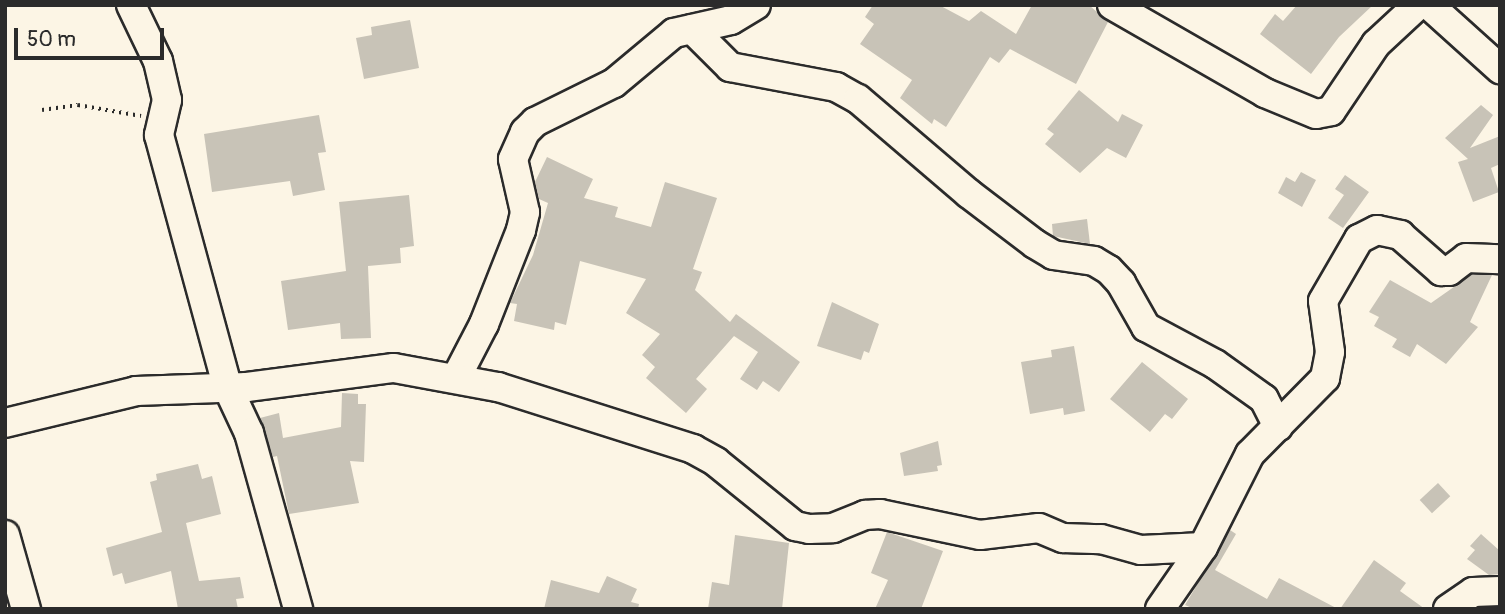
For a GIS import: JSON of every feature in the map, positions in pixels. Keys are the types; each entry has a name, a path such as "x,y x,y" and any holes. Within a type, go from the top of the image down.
{"street":[{"path":"456,378 484,324 521,230 524,205 513,159 525,132 535,122 614,83 670,35 731,20 756,5"},
{"path":"1112,5 1265,93 1316,114 1331,111 1376,44 1418,5"},
{"path":"1429,5 1500,69"},
{"path":"140,6 158,61 166,107 159,135 227,386 249,433 298,609"},
{"path":"692,29 730,67 836,87 858,99 968,194 1035,244 1053,255 1094,261 1109,270 1121,283 1146,327 1215,364 1264,398 1278,428"},
{"path":"1160,609 1203,547 1251,454 1325,378 1330,352 1323,301 1363,235 1377,230 1400,235 1441,271 1449,271 1461,258 1500,259"},
{"path":"5,423 136,391 247,387 376,367 498,387 693,449 716,462 795,526 808,529 833,528 865,515 880,514 980,534 1039,528 1063,538 1101,539 1141,550 1203,547"},
{"path":"5,535 26,609"},
{"path":"1448,609 1473,593 1500,591"}],"path":[{"path":"42,110 78,105 144,116 166,107"}],"building":[{"path":"873,5 939,5 969,21 981,11 1016,34 1032,5 1089,5 1108,22 1076,84 1010,49 999,63 990,57 946,127 934,119 932,124 900,98 912,80 860,44 874,24 865,17"},
{"path":"1297,5 1373,5 1339,37 1311,74 1260,34 1275,14 1283,21"},
{"path":"410,20 419,68 364,79 356,38 372,35 371,27"},
{"path":"1079,90 1118,122 1122,114 1143,125 1126,158 1107,148 1080,173 1045,144 1054,134 1047,129"},
{"path":"1481,105 1493,115 1470,148 1500,136 1500,164 1491,168 1499,192 1473,202 1458,162 1468,159 1445,138"},
{"path":"319,115 326,152 318,153 325,190 293,196 290,181 212,192 204,134"},
{"path":"547,157 593,179 584,198 618,207 615,217 651,227 665,182 717,198 693,269 702,272 695,290 730,322 736,314 800,362 779,392 763,381 757,390 740,379 758,352 734,336 696,379 707,389 686,413 646,378 655,367 642,355 660,334 626,313 646,279 580,261 566,325 555,322 554,330 514,321 517,304 510,303 533,255 548,203 539,199 535,182"},
{"path":"1301,172 1316,180 1302,207 1278,193 1286,177 1295,182"},
{"path":"1345,175 1369,192 1343,228 1328,218 1344,195 1335,189"},
{"path":"409,195 414,246 400,248 401,263 368,266 371,338 341,339 340,323 288,330 281,281 346,271 339,202"},
{"path":"1087,219 1090,244 1053,236 1052,224"},
{"path":"1471,275 1492,275 1470,322 1478,327 1446,364 1417,344 1410,357 1392,347 1397,339 1374,326 1379,317 1369,312 1390,280 1431,303"},
{"path":"832,302 879,324 869,353 864,351 861,360 817,346"},
{"path":"1074,346 1085,411 1064,415 1063,408 1030,414 1021,362 1052,357 1051,350"},
{"path":"1142,362 1188,399 1172,419 1165,414 1150,432 1110,399"},
{"path":"342,393 358,394 358,404 366,404 364,462 350,461 359,503 289,514 277,456 273,457 260,418 279,413 283,438 341,427"},
{"path":"938,441 942,465 937,466 938,471 904,476 900,453"},
{"path":"198,464 202,479 212,476 221,514 186,523 199,581 240,577 244,598 236,599 238,609 178,609 171,571 125,584 122,573 113,576 106,548 162,532 150,482 157,480 156,474"},
{"path":"1438,483 1450,496 1432,513 1420,500"},
{"path":"1230,530 1236,534 1215,570 1267,599 1279,578 1338,609 1194,609 1185,605"},
{"path":"887,532 943,551 921,609 875,609 888,580 871,573"},
{"path":"1481,534 1500,551 1500,574 1489,575 1467,559 1475,550 1470,546"},
{"path":"735,535 789,543 782,609 708,609 712,582 729,585"},
{"path":"1374,560 1406,583 1400,591 1425,609 1340,609"},
{"path":"607,576 637,589 631,602 639,604 638,609 544,609 551,580 599,593"}]}
